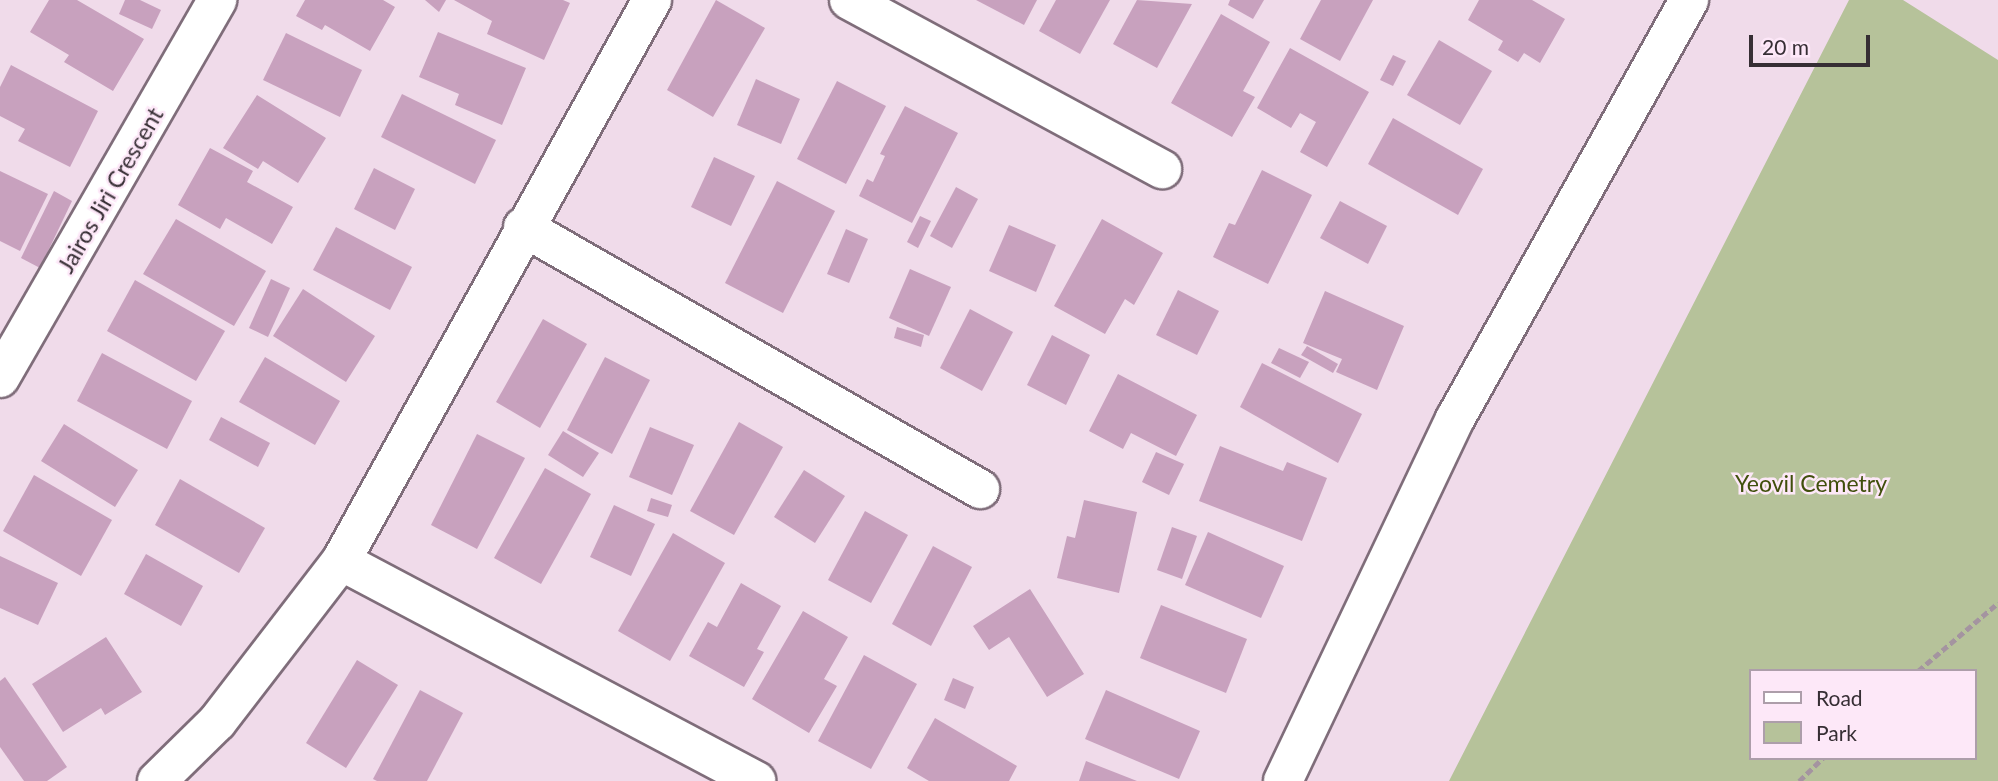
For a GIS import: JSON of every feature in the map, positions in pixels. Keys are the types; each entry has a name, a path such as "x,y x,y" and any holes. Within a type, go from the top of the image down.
{"street":[{"name":"Jairos Jiri Crescent","path":"0,378 217,0"},
{"path":"157,781 217,722 341,561 523,227 652,0"},
{"path":"849,0 1162,169"},
{"path":"1283,781 1455,419 1689,0"},
{"path":"523,227 980,489"},
{"path":"341,561 756,781"}],"path":[{"path":"1920,669 1998,603"},
{"path":"1799,781 1822,760"}],"green space":[{"name":"Yeovil Cemetry","path":"1849,0 1903,0 1998,60 1998,781 1449,781"}],"building":[{"path":"49,0 77,0 144,39 113,91 64,62 69,55 30,32"},
{"path":"125,0 140,0 161,10 152,29 119,14"},
{"path":"305,0 383,0 395,7 370,51 325,25 322,30 296,16"},
{"path":"425,0 446,0 439,12"},
{"path":"454,0 563,0 570,3 544,60 487,34 492,21"},
{"path":"716,0 765,28 713,117 667,90"},
{"path":"976,0 1037,0 1024,25"},
{"path":"1056,0 1110,0 1080,54 1039,31"},
{"path":"1137,0 1192,4 1157,68 1113,44"},
{"path":"1230,0 1264,0 1253,19 1228,5"},
{"path":"1321,0 1373,0 1340,61 1300,39"},
{"path":"1479,0 1532,0 1565,19 1540,63 1524,53 1518,62 1498,50 1503,41 1468,20"},
{"path":"1221,14 1270,42 1243,91 1255,97 1232,137 1171,103"},
{"path":"438,32 526,68 502,125 455,105 459,94 419,77"},
{"path":"286,33 362,70 340,117 263,80"},
{"path":"1439,40 1492,71 1460,125 1407,95"},
{"path":"1290,48 1369,92 1327,167 1300,152 1316,122 1300,113 1291,128 1257,108"},
{"path":"1393,55 1406,61 1393,86 1380,80"},
{"path":"11,65 98,111 70,167 18,141 25,129 0,116 0,87"},
{"path":"756,79 800,99 781,144 737,125"},
{"path":"837,81 886,106 846,184 797,159"},
{"path":"402,94 496,140 475,184 381,137"},
{"path":"257,95 326,138 298,183 263,161 258,169 223,148"},
{"path":"905,106 958,133 912,223 859,196 867,179 873,182 885,156 880,154"},
{"path":"1393,118 1483,169 1458,215 1368,164"},
{"path":"210,148 253,171 247,182 293,207 272,244 226,218 220,229 178,205"},
{"path":"714,157 755,176 731,226 691,207"},
{"path":"374,168 415,189 395,230 354,209"},
{"path":"1262,170 1312,195 1268,284 1213,257 1229,223 1235,225"},
{"path":"0,171 48,194 20,251 0,241"},
{"path":"777,181 835,211 783,313 725,283"},
{"path":"956,187 978,199 952,248 930,236"},
{"path":"54,191 72,201 40,268 21,258"},
{"path":"1340,201 1387,226 1368,264 1320,238"},
{"path":"920,216 931,221 918,248 907,242"},
{"path":"176,219 266,271 234,326 143,274"},
{"path":"1102,219 1163,253 1134,305 1125,299 1105,334 1054,306"},
{"path":"1009,225 1056,245 1036,292 989,271"},
{"path":"336,227 412,267 390,310 313,270"},
{"path":"846,229 868,239 849,283 827,274"},
{"path":"910,269 951,287 929,336 889,318"},
{"path":"271,279 290,288 268,337 249,328"},
{"path":"135,280 225,331 196,381 107,331"},
{"path":"303,289 375,336 346,382 273,336"},
{"path":"1178,290 1219,311 1197,355 1156,335"},
{"path":"1325,291 1404,326 1377,390 1336,372 1342,359 1303,343"},
{"path":"970,309 1013,332 982,391 940,368"},
{"path":"543,319 587,344 540,428 496,402"},
{"path":"897,327 924,335 921,347 894,338"},
{"path":"1052,335 1090,355 1066,405 1027,385"},
{"path":"1307,346 1338,364 1333,373 1301,355"},
{"path":"1279,348 1309,362 1300,378 1271,363"},
{"path":"102,353 192,401 167,449 77,401"},
{"path":"265,357 340,401 315,445 239,402"},
{"path":"605,357 650,380 612,454 567,430"},
{"path":"1262,363 1362,414 1338,463 1240,407"},
{"path":"1118,374 1197,415 1176,456 1131,433 1123,449 1089,431"},
{"path":"221,417 270,443 258,467 209,440"},
{"path":"739,422 783,447 734,535 690,511"},
{"path":"64,424 138,470 115,507 41,461"},
{"path":"650,427 694,445 672,495 629,477"},
{"path":"563,431 599,453 583,477 548,455"},
{"path":"477,434 525,458 477,549 431,525"},
{"path":"1220,446 1283,471 1287,462 1327,478 1302,541 1199,501"},
{"path":"1156,452 1184,464 1169,495 1142,482"},
{"path":"545,468 591,494 541,584 494,558"},
{"path":"804,470 845,496 815,543 774,517"},
{"path":"34,475 112,520 81,576 3,531"},
{"path":"180,479 265,528 239,573 155,525"},
{"path":"651,498 672,505 668,517 647,511"},
{"path":"1084,500 1137,512 1119,593 1057,578 1067,536 1075,538"},
{"path":"614,505 655,524 631,576 590,557"},
{"path":"865,511 908,535 871,603 828,580"},
{"path":"1172,527 1197,536 1182,579 1157,570"},
{"path":"1208,532 1284,566 1261,618 1185,585"},
{"path":"673,533 725,563 670,661 618,631"},
{"path":"933,546 972,567 931,646 892,624"},
{"path":"146,554 203,586 181,626 124,594"},
{"path":"0,556 58,583 38,625 0,608"},
{"path":"741,583 781,606 757,649 764,652 744,687 689,656 708,622 717,627"},
{"path":"1030,589 1084,674 1047,697 1009,637 989,650 973,626"},
{"path":"1161,605 1247,639 1226,693 1140,658"},
{"path":"803,611 848,637 824,679 837,686 809,733 752,699"},
{"path":"106,637 142,692 105,715 101,708 63,732 32,684"},
{"path":"864,655 917,684 871,769 818,741"},
{"path":"357,660 398,685 346,768 306,743"},
{"path":"5,677 67,767 47,781 24,781 0,747 0,681"},
{"path":"953,678 974,687 965,709 944,700"},
{"path":"420,690 463,713 427,781 373,779"},
{"path":"1106,690 1200,731 1179,779 1085,739"},
{"path":"935,718 1017,766 1009,781 929,781 907,768"},
{"path":"1086,761 1137,781 1079,781"}]}
